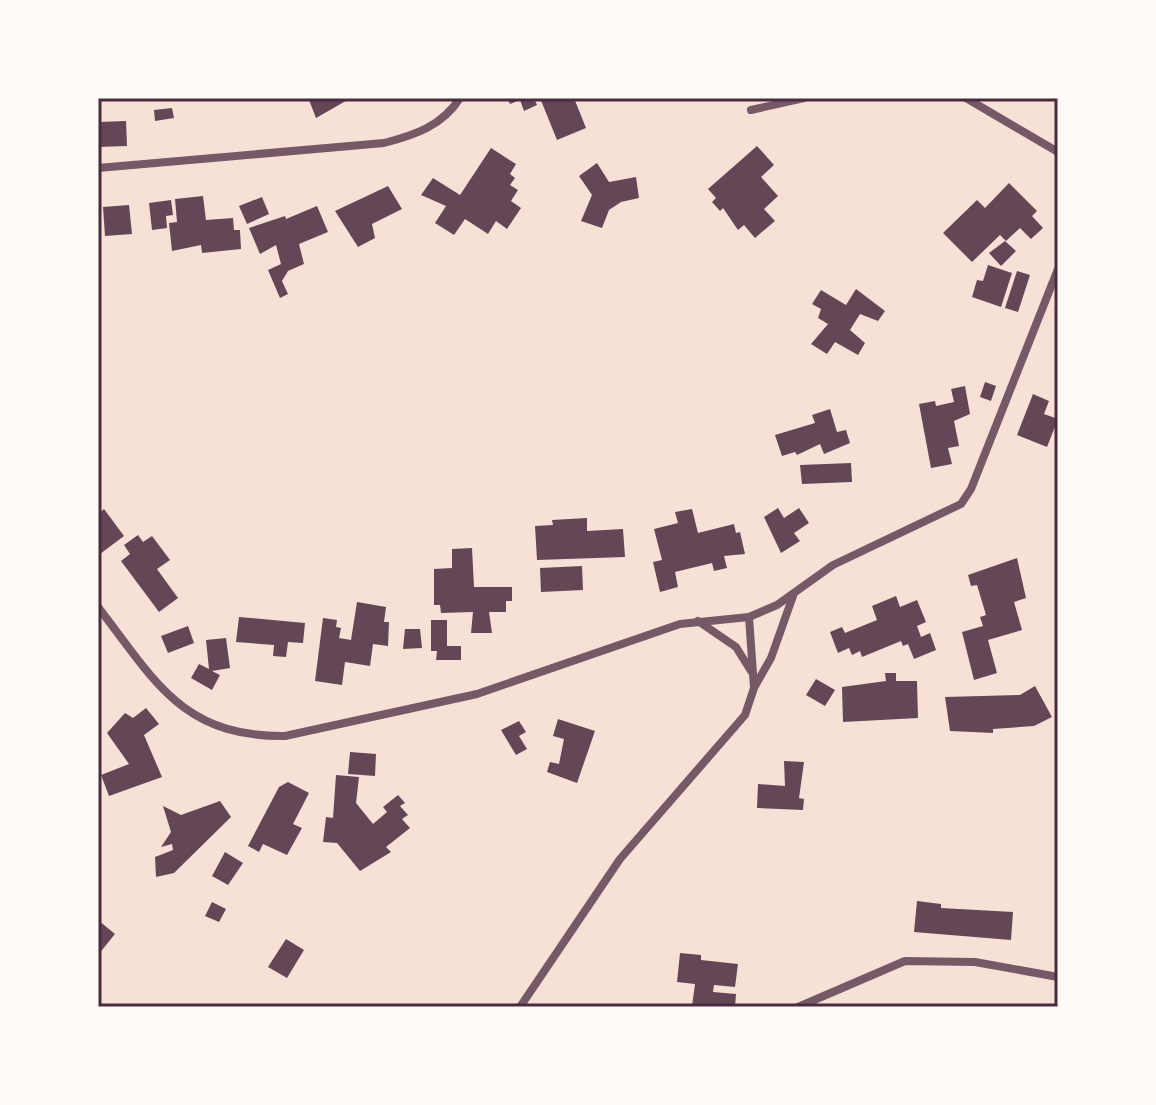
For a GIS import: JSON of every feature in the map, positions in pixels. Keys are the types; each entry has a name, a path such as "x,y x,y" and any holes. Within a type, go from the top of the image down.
{"street":[{"path":"98,168 384,143 429,128 442,120 460,98"},
{"path":"751,110 804,98"},
{"path":"966,98 1058,152"},
{"path":"98,607 164,693 184,709 218,728 263,736 285,736 477,694 697,620 749,617 793,595 833,565 949,511 968,497 1058,269"},
{"path":"754,688 771,658 793,595"},
{"path":"520,1007 620,859 733,732 750,706 754,688 749,617"},
{"path":"697,620 720,633 736,647 753,675"},
{"path":"798,1007 905,961 975,962 1058,977"}],"building":[{"path":"351,98 316,118 309,100"},
{"path":"507,98 534,98 537,105 524,111 520,100 510,104"},
{"path":"540,98 574,98 586,128 557,140"},
{"path":"172,108 174,118 155,121 154,110"},
{"path":"126,121 127,146 98,147 98,122"},
{"path":"757,146 774,165 761,177 778,196 764,209 775,221 755,238 744,225 738,230 723,208 720,211 712,202 716,198 708,189"},
{"path":"491,148 516,164 510,174 515,178 510,185 518,190 511,201 521,208 507,229 496,221 488,234 465,219 454,235 435,223 446,206 421,195 433,178 460,195"},
{"path":"597,163 609,182 636,177 639,198 621,202 609,210 602,228 581,221 592,195 579,176"},
{"path":"1009,183 1037,211 1032,216 1043,228 1031,239 1020,228 1006,241 1000,235 972,262 943,233 977,200 985,208"},
{"path":"388,186 402,209 372,224 375,238 358,247 335,211"},
{"path":"203,196 206,220 233,218 234,230 240,230 241,249 202,253 201,245 172,251 169,223 177,222 175,199"},
{"path":"262,197 269,214 247,224 239,206"},
{"path":"171,200 173,215 166,216 167,228 152,230 149,203"},
{"path":"129,205 132,234 105,236 103,207"},
{"path":"317,206 328,232 299,244 304,264 288,271 282,281 288,294 280,298 268,270 281,264 276,245 260,254 249,228 285,216 286,219"},
{"path":"1005,241 1016,251 1001,266 989,253"},
{"path":"988,265 1012,273 1001,307 972,297 977,280 983,281"},
{"path":"1017,271 1030,275 1018,312 1005,308"},
{"path":"856,289 885,311 878,321 860,314 850,330 865,343 858,355 835,342 827,354 811,344 828,324 818,318 821,309 812,304 821,290 846,305"},
{"path":"985,382 996,386 991,401 980,397"},
{"path":"965,386 970,414 954,421 959,446 948,448 952,464 931,468 919,404 935,401 936,406 954,402 951,389"},
{"path":"1033,394 1049,401 1044,414 1058,419 1047,447 1017,435"},
{"path":"830,409 837,432 846,430 850,443 824,454 820,444 797,455 795,452 782,456 775,435 815,423 812,415"},
{"path":"851,463 852,482 802,484 800,465"},
{"path":"778,508 784,518 799,508 809,523 794,533 800,541 781,553 764,517"},
{"path":"104,509 124,536 100,554 98,514"},
{"path":"692,509 698,533 734,524 736,533 740,532 745,554 724,556 727,568 714,571 712,563 675,572 678,587 660,592 653,562 662,560 654,529 678,523 675,512"},
{"path":"587,518 587,531 623,529 625,557 537,560 535,526 553,525 552,520"},
{"path":"138,535 143,542 152,536 170,560 157,569 178,598 159,612 121,561 130,554 124,545"},
{"path":"472,548 474,587 512,587 512,601 506,601 506,612 489,612 492,633 471,633 473,612 441,613 440,605 434,605 434,569 452,568 452,549"},
{"path":"1017,558 1026,598 1014,602 1022,630 988,640 997,673 974,680 962,632 983,626 980,617 986,615 977,585 971,586 968,575"},
{"path":"582,566 583,590 541,592 540,568"},
{"path":"896,596 900,607 917,600 926,622 917,626 921,637 930,633 936,650 914,659 908,644 903,646 901,641 862,657 860,651 852,655 849,648 838,653 830,632 842,627 845,633 877,620 872,606"},
{"path":"357,602 386,607 384,622 389,622 388,646 373,644 370,666 345,662 342,685 315,681 323,618 337,620 336,627 341,628 339,638 351,640"},
{"path":"239,617 305,623 303,643 288,642 286,657 273,656 274,645 236,642"},
{"path":"431,620 447,620 447,646 461,646 461,660 436,660 437,651 431,651"},
{"path":"188,626 194,643 168,653 161,636"},
{"path":"405,629 420,629 422,648 403,649"},
{"path":"226,638 230,668 212,671 220,675 212,690 191,678 199,664 209,669 206,640"},
{"path":"885,673 896,673 896,681 917,681 918,718 843,722 842,687 886,681"},
{"path":"816,679 835,690 825,706 806,695"},
{"path":"1035,686 1052,717 1034,726 993,729 993,733 950,731 945,697 1020,695"},
{"path":"146,708 159,724 144,735 162,777 109,796 101,775 129,764 107,733 125,713 133,718"},
{"path":"558,719 595,731 577,783 547,772 550,762 559,764 564,739 553,736"},
{"path":"519,721 526,732 519,736 527,749 516,755 501,730"},
{"path":"350,752 376,754 375,776 348,774"},
{"path":"784,761 804,762 799,798 804,799 803,810 757,808 758,784 785,786"},
{"path":"336,775 359,777 356,803 373,824 387,812 383,807 398,795 405,803 400,806 408,815 402,819 410,828 386,847 391,852 360,871 337,843 323,842 326,817 333,818"},
{"path":"288,782 309,793 293,824 302,828 287,855 263,844 259,852 248,846 279,787"},
{"path":"220,801 231,817 174,873 156,877 155,857 173,850 172,844 161,847 171,832 163,806 181,815"},
{"path":"225,852 243,863 228,885 212,876"},
{"path":"917,901 941,904 941,908 1013,912 1011,940 914,932"},
{"path":"212,902 226,909 219,922 205,916"},
{"path":"98,920 115,934 98,955"},
{"path":"286,939 304,950 287,978 268,967"},
{"path":"680,953 701,955 701,960 738,964 735,987 714,985 713,992 736,994 735,1007 692,1006 695,984 677,982"}]}
